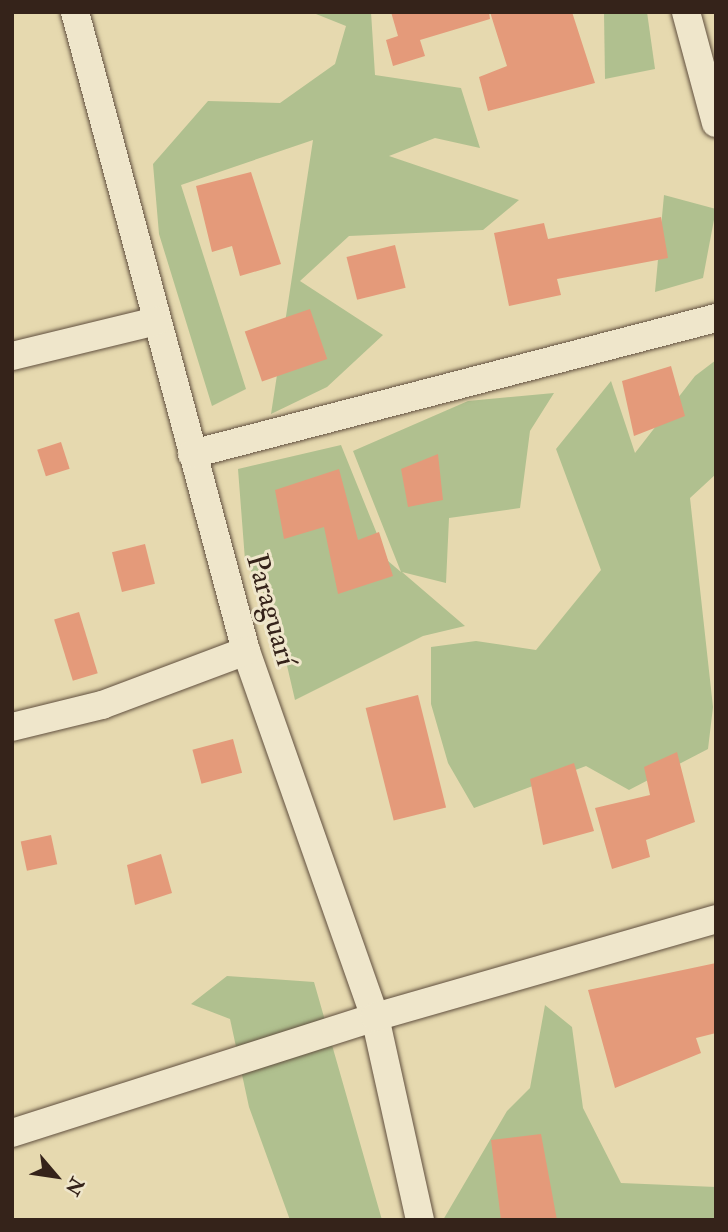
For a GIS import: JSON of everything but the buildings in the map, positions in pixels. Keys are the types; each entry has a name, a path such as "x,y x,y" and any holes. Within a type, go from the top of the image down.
{"street":[{"name":"Paraguarí","path":"75,12 246,651 375,1017 420,1220"},
{"path":"686,12 716,123"},
{"path":"192,454 716,318"},
{"path":"12,356 157,321"},
{"path":"12,727 102,705 246,651"},
{"path":"12,1133 375,1017 716,919"}],"green space":[{"path":"311,12 371,12 375,75 461,88 480,148 435,138 389,156 519,200 483,230 349,236 300,281 383,335 327,387 271,414 313,140 181,185 246,389 212,406 159,234 153,164 208,101 280,103 335,64 346,26"},
{"path":"604,12 647,12 655,69 605,79"},
{"path":"664,195 716,209 703,278 655,292"},
{"path":"716,360 716,474 690,498 713,707 708,749 629,790 586,766 474,808 448,763 431,704 431,647 476,641 536,650 601,570 556,449 611,381 635,453 695,376"},
{"path":"554,393 530,431 520,508 449,518 446,583 402,572 465,626 423,636 295,700 275,614 245,560 238,469 341,445 388,561 401,572 353,451 468,401"},
{"path":"227,976 314,982 382,1220 290,1220 249,1107 230,1019 191,1004"},
{"path":"545,1005 572,1027 583,1108 621,1183 716,1187 716,1220 443,1220 507,1111 530,1088"}]}
